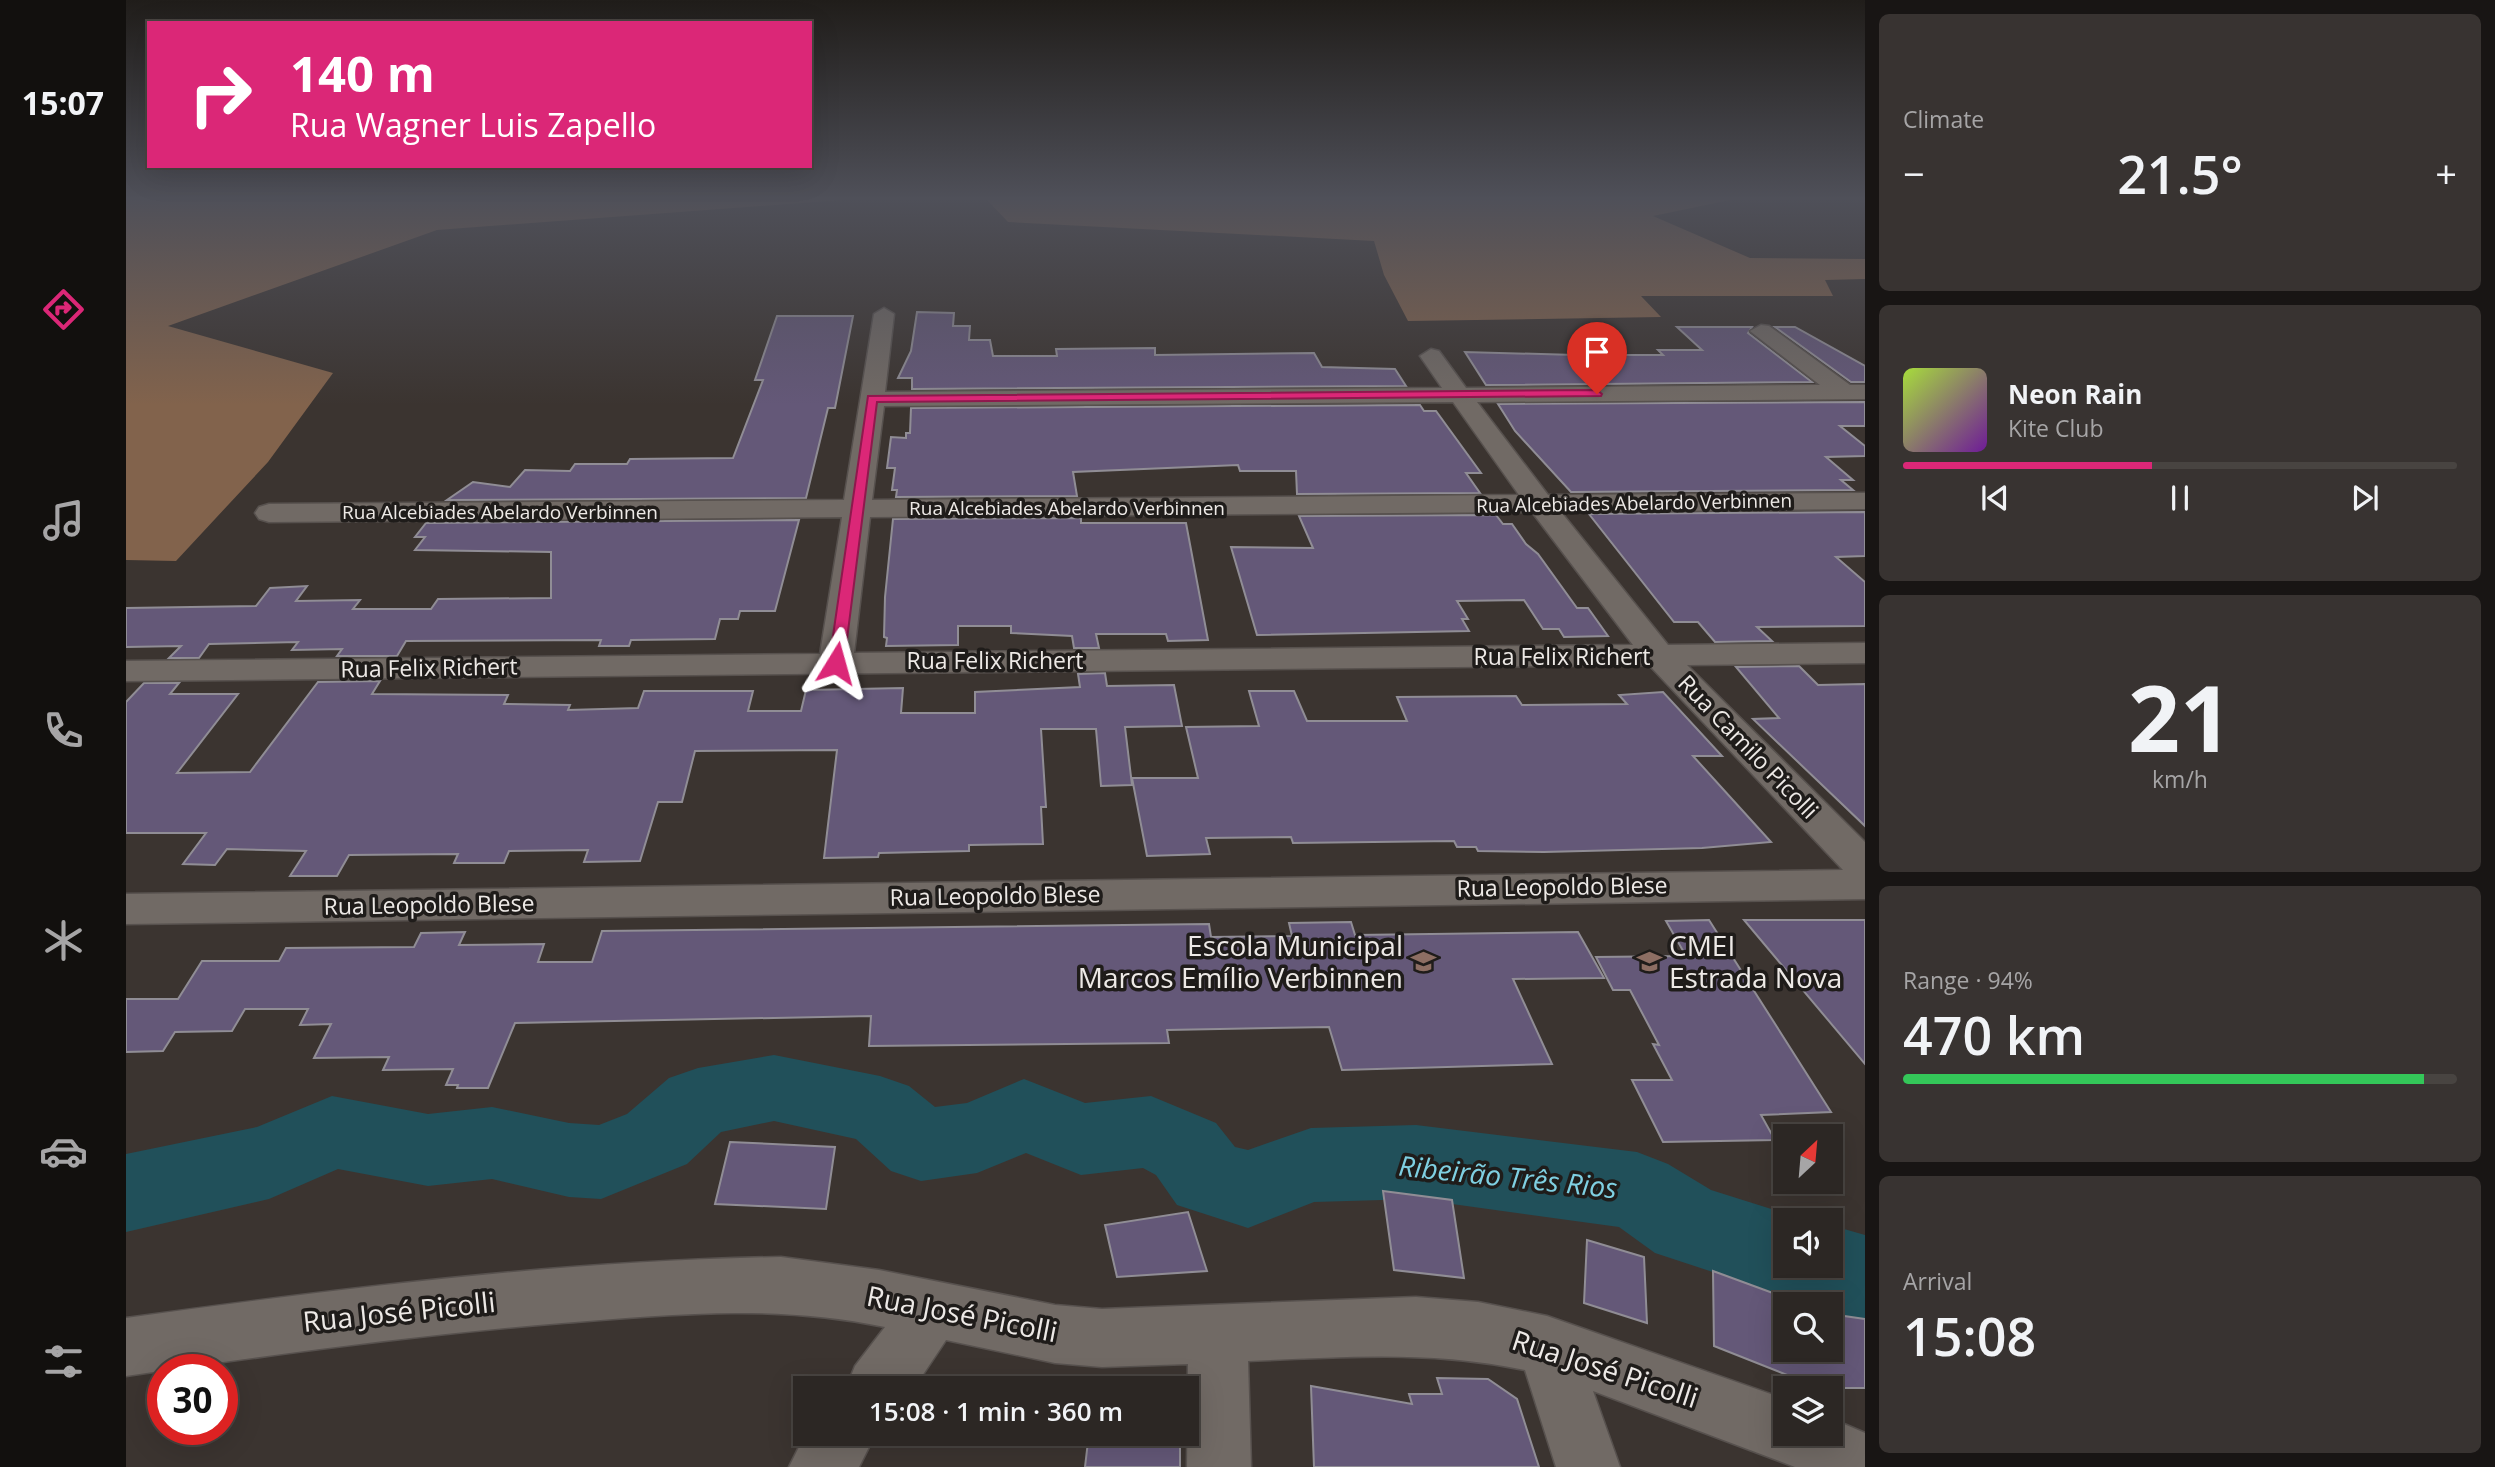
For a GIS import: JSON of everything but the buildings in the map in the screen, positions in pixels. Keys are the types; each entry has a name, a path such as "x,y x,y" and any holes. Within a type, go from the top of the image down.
{"street":[{"path":"836,663 884,314"},
{"path":"1761,331 1855,392"},
{"name":"Rua Camilo Picolli","path":"1431,356 1540,504 1659,656 1865,867"},
{"path":"872,398 1855,392"},
{"name":"Rua Alcebiades Abelardo Verbinnen","path":"269,513 1865,501"},
{"name":"Rua Felix Richert","path":"126,671 1865,653"},
{"name":"Rua Leopoldo Blese","path":"126,909 1865,884"},
{"name":"Rua José Picolli","path":"126,1347 354,1315 678,1286 781,1284 831,1289 1055,1334 1102,1338 1416,1326 1478,1332 1547,1345 1773,1427"},
{"path":"886,1376 933,1309"},
{"path":"1218,1332 1219,1467"},
{"path":"1547,1345 1588,1467"},
{"path":"821,1467 836,1446"},
{"name":"Rua José Picolli","path":"1820,1446 1865,1465"}],"shaded area":[{"path":"126,268 329,268 168,326 333,373 268,462 176,561 126,560"},
{"path":"1382,268 1865,268 1865,279 1825,280 1833,296 1641,296 1661,317 1408,321"}],"waterway":[{"name":"Ribeirão Três Rios","path":"126,1193 269,1162 332,1132 428,1150 492,1143 569,1160 601,1162 657,1139 698,1102 774,1088 880,1110 921,1145 977,1137 1024,1114 1081,1139 1151,1131 1186,1149 1208,1178 1248,1189 1311,1165 1416,1162 1637,1191 1687,1224 1773,1250"},
{"name":"Ribeirão Três Rios","path":"1843,1272 1865,1279"}],"place":[{"name":"Escola Municipal Marcos Emílio Verbinnen","path":"1423,962"},
{"name":"CMEI Estrada Nova","path":"1649,962"}],"route":[{"path":"836,663 872,398 1597,394"}]}
